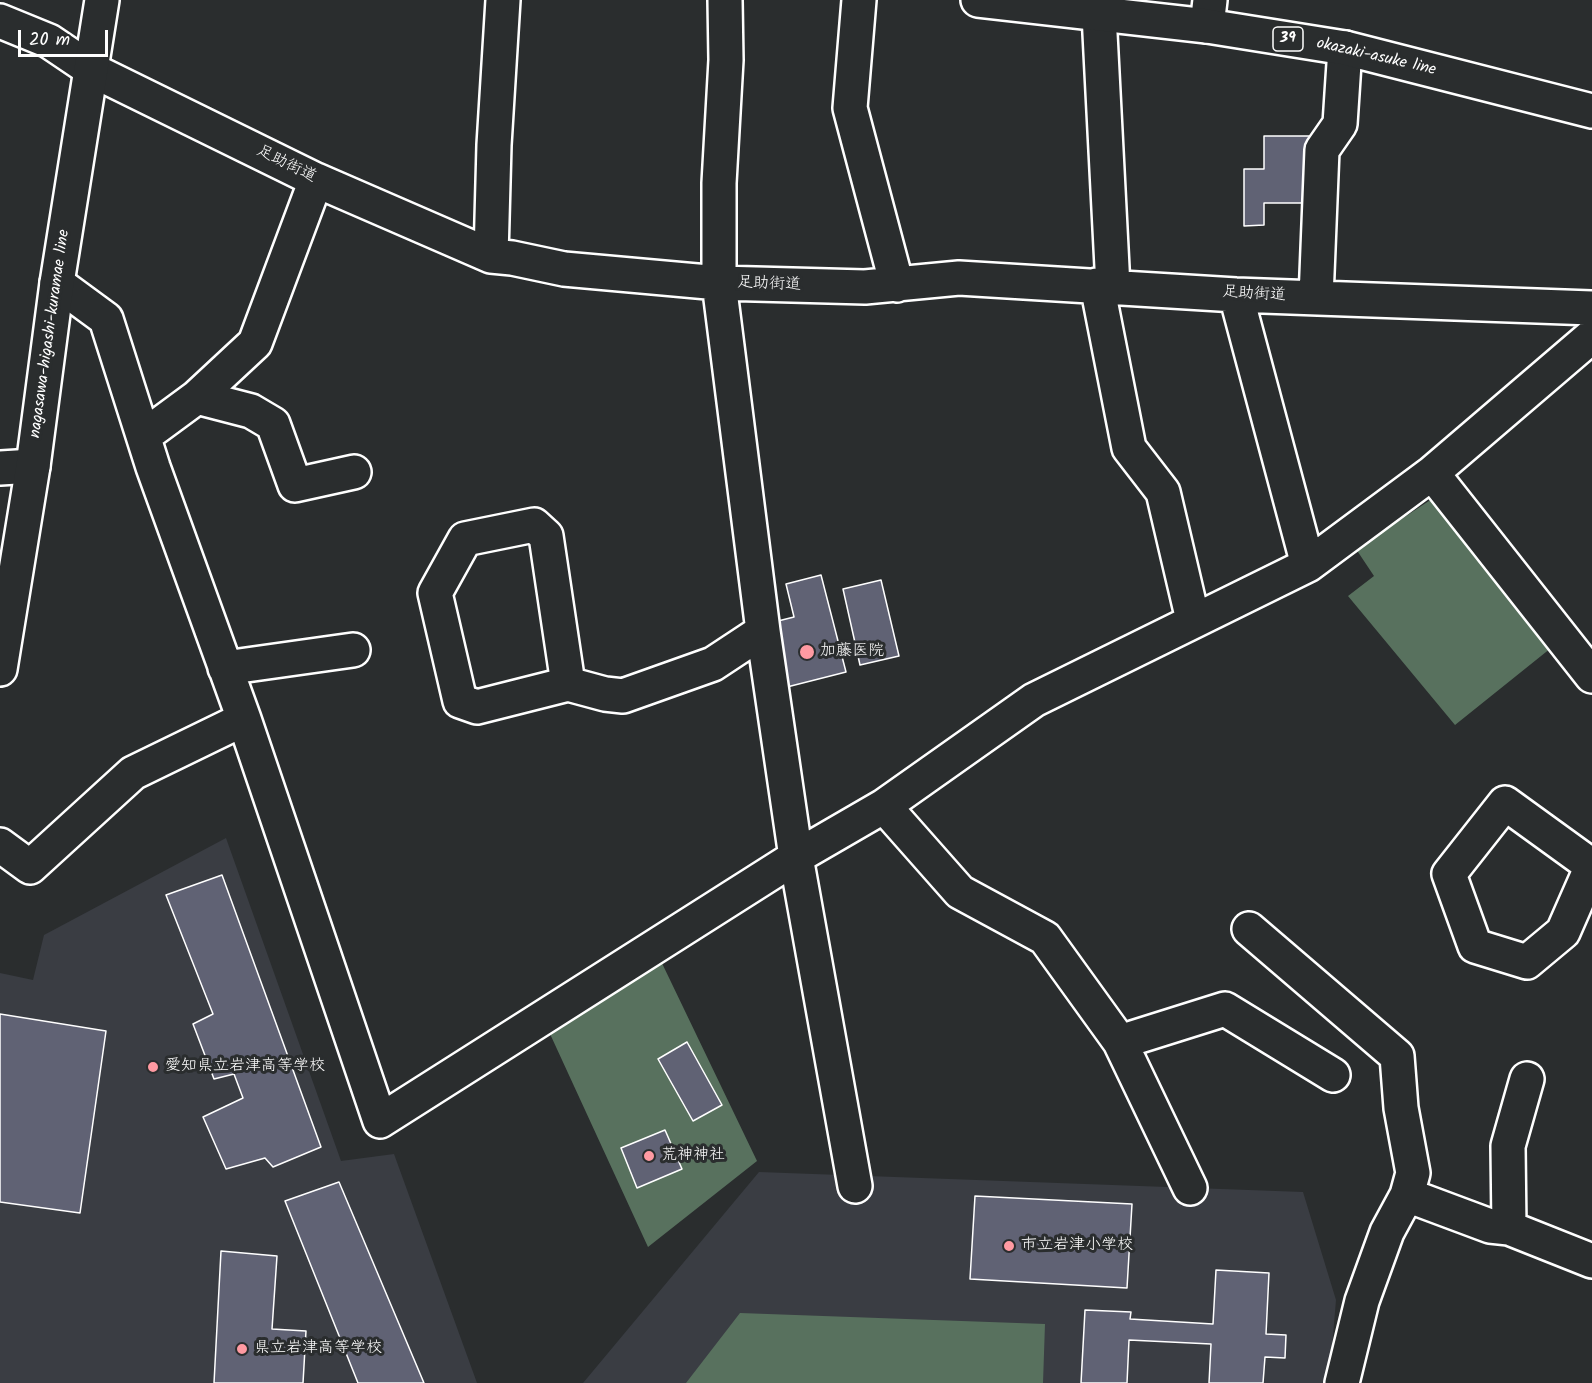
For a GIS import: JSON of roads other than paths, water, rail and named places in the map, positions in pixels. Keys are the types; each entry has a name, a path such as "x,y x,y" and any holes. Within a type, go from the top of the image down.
{"street":[{"name":"nagasawa-higashi-kuramae line","path":"0,669 33,466 57,283 102,0"},
{"path":"491,256 502,0"},
{"path":"725,0 726,60 719,183 719,283 763,631 796,857 855,1186"},
{"path":"859,0 850,108 897,285"},
{"name":"okazaki-asuke line","path":"978,0 1099,14 1208,13 1592,111"},
{"path":"1099,14 1105,286 1129,448 1163,492 1192,620"},
{"name":"足助街道","path":"0,21 49,41 92,70 316,180 491,256 564,269 719,283 865,287 959,278 1236,295 1592,308"},
{"path":"1316,298 1322,150 1340,124 1345,48"},
{"path":"144,436 197,397 255,344 316,180"},
{"path":"57,283 106,319 144,436 244,719 380,1121 796,857 884,806 1034,700 1192,620 1308,565 1432,473 1592,336"},
{"path":"1236,295 1308,565"},
{"path":"197,397 251,411 273,423 295,485 354,472"},
{"path":"0,468 33,466"},
{"path":"1432,473 1592,676"},
{"path":"568,684 546,536 534,525 465,539 435,593 460,701 477,706 568,684 604,694 623,696 713,664 763,631"},
{"path":"225,668 353,650"},
{"path":"0,845 30,867 133,773 244,719"},
{"path":"1504,803 1592,865 1563,932 1527,962 1475,946 1449,874 1504,803"},
{"path":"884,806 960,892 1045,938 1120,1042 1190,1188"},
{"path":"1249,928 1397,1056 1401,1108 1413,1173 1407,1195 1387,1232 1362,1301 1342,1383"},
{"path":"1120,1042 1225,1009 1333,1075"},
{"path":"1509,1228 1508,1146 1527,1079"},
{"path":"1407,1195 1490,1226 1509,1228 1592,1261"}],"place":[{"name":"加藤医院","path":"807,652"},
{"name":"愛知県立岩津高等学校","path":"153,1067"},
{"name":"荒神神社","path":"649,1156"},
{"name":"市立岩津小学校","path":"1009,1246"},
{"name":"県立岩津高等学校","path":"242,1349"}]}
